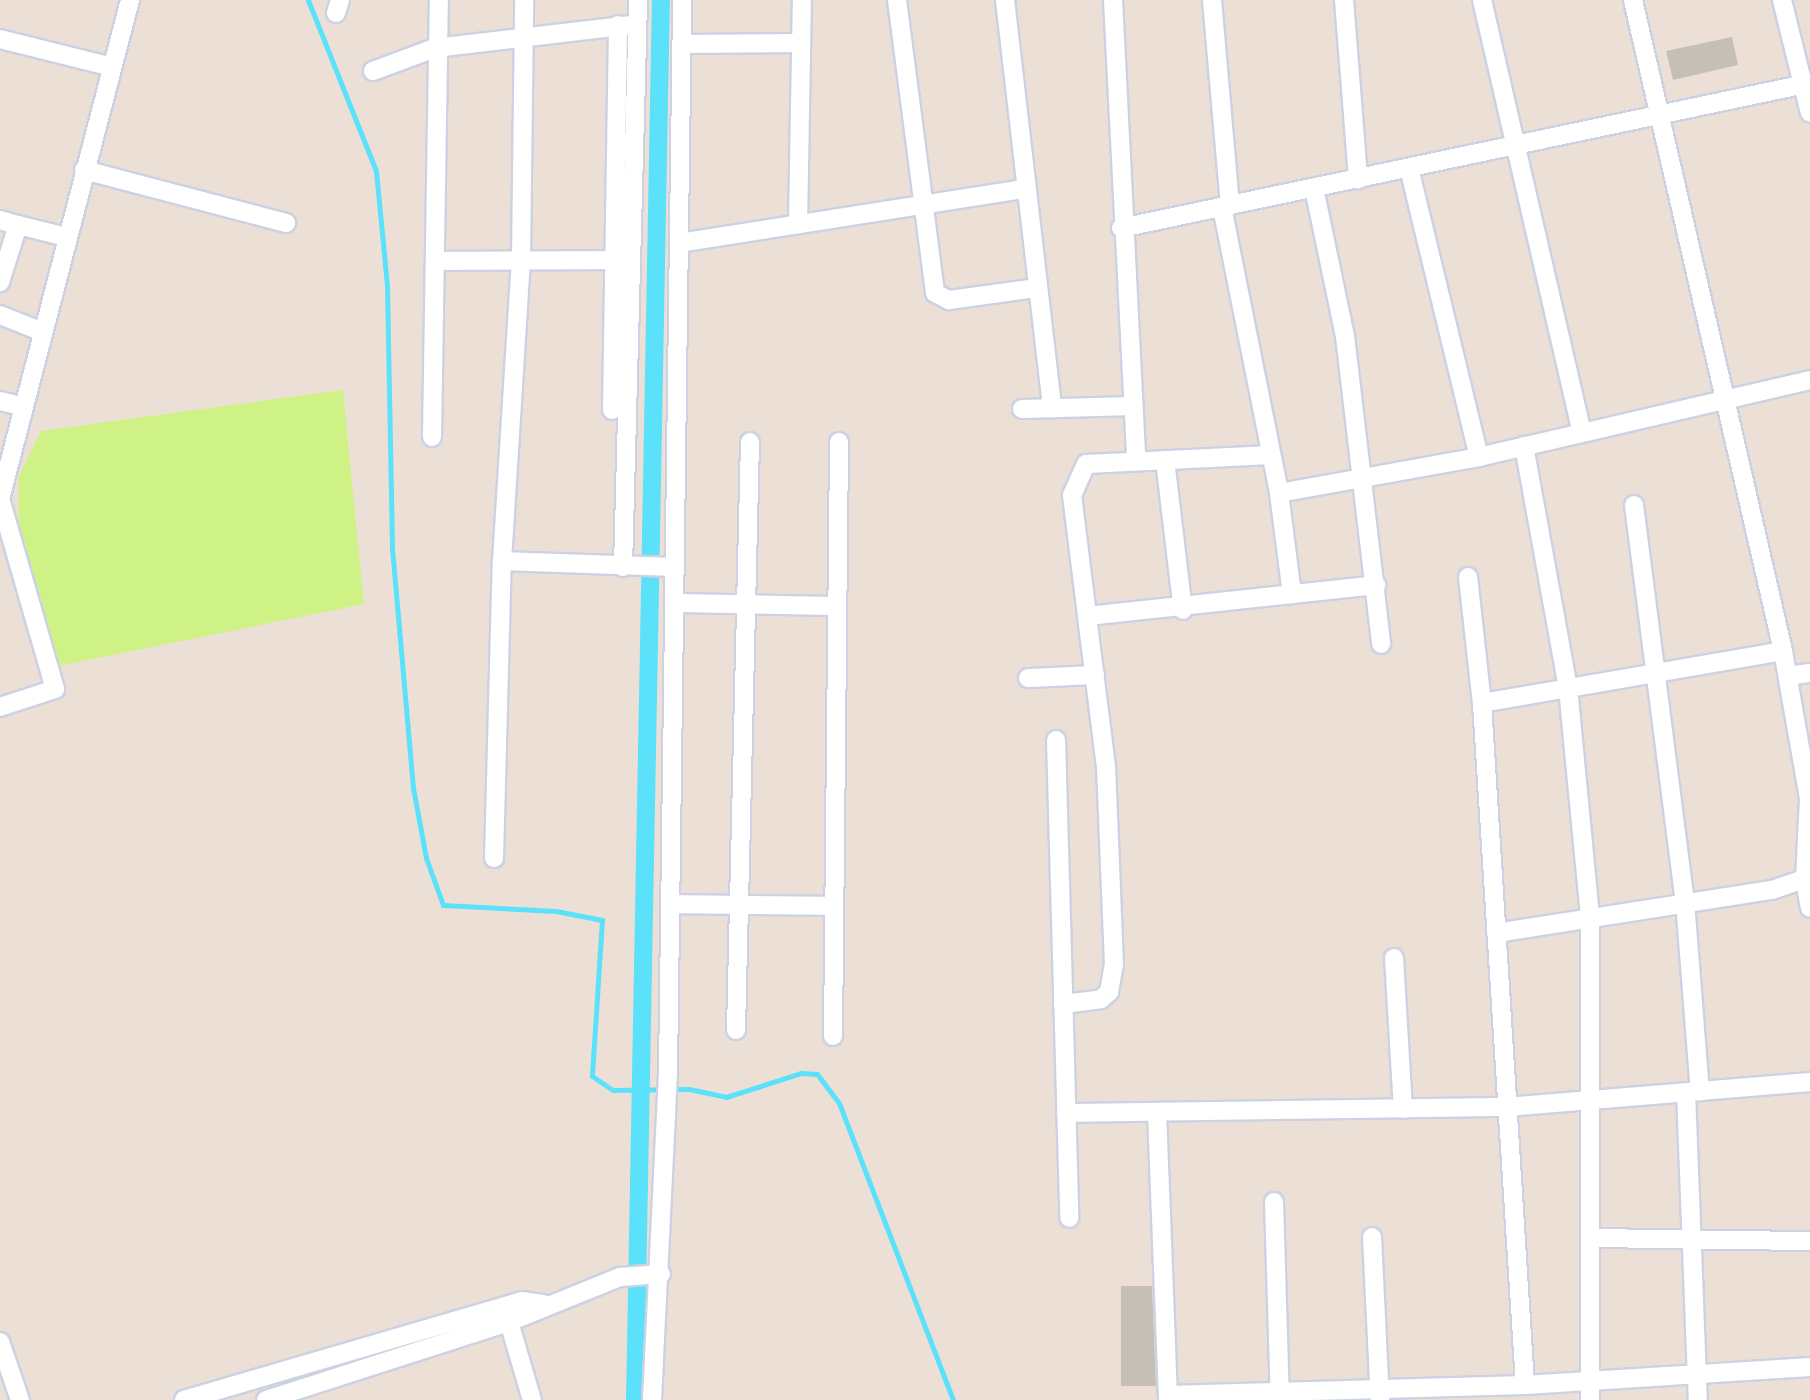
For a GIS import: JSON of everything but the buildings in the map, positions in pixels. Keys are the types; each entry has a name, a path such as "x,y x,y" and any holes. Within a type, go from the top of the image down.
{"street":[{"path":"0,707 55,689 0,499 40,331 130,0"},
{"path":"432,437 435,48 439,0"},
{"path":"494,858 502,561 521,260 520,37 524,0"},
{"path":"628,567 638,0"},
{"path":"652,1400 655,1274 668,1073 674,603 667,567 679,243 682,0"},
{"path":"798,224 802,0"},
{"path":"897,0 935,293 949,300 1037,288"},
{"path":"1005,0 1052,408"},
{"path":"1113,0 1121,228 1136,458"},
{"path":"1212,0 1226,206 1279,493 1292,594"},
{"path":"1344,0 1358,179"},
{"path":"1482,0 1514,147 1582,432"},
{"path":"1633,0 1788,676 1809,798 1807,878 1810,908"},
{"path":"1782,0 1807,84 1810,113"},
{"path":"373,71 435,48 638,24"},
{"path":"612,410 618,25"},
{"path":"0,39 112,67"},
{"path":"681,44 801,43"},
{"path":"1121,228 1659,117 1807,84"},
{"path":"1409,168 1479,457"},
{"path":"84,170 286,224"},
{"path":"1314,188 1345,336 1376,585 1381,644"},
{"path":"679,243 1025,189"},
{"path":"0,220 66,237"},
{"path":"0,282 18,225"},
{"path":"435,261 615,260"},
{"path":"0,315 40,331"},
{"path":"1279,493 1363,482 1810,380"},
{"path":"0,401 22,406"},
{"path":"1022,409 1133,405"},
{"path":"736,1030 750,442"},
{"path":"833,1036 839,442"},
{"path":"1524,446 1568,688 1590,918 1592,1100 1590,1400"},
{"path":"1063,1004 1101,999 1113,980 1106,767 1072,495 1076,476 1086,464 1136,458 1165,460 1271,455"},
{"path":"1165,460 1183,610"},
{"path":"1634,505 1685,902 1693,1092 1689,1237 1698,1400"},
{"path":"502,561 667,567"},
{"path":"1468,578 1482,703 1525,1385"},
{"path":"1087,616 1183,610 1292,594 1376,585"},
{"path":"674,603 837,606"},
{"path":"1482,703 1783,651"},
{"path":"1788,676 1810,673"},
{"path":"1028,678 1095,675"},
{"path":"1056,740 1069,1218"},
{"path":"1496,933 1685,902 1807,878"},
{"path":"670,904 834,906"},
{"path":"1394,958 1403,1109"},
{"path":"1066,1113 1506,1107 1810,1082"},
{"path":"1157,1112 1168,1398 1477,1393 1525,1385 1810,1367"},
{"path":"1274,1202 1280,1396"},
{"path":"1372,1237 1380,1395"},
{"path":"1591,1238 1689,1237 1810,1241"},
{"path":"273,1373 276,1399 509,1322 544,1304 620,1277 655,1274"},
{"path":"184,1400 522,1301 544,1304"},
{"path":"509,1322 532,1400"},
{"path":"0,1342 20,1400"}],"green space":[{"path":"343,390 364,604 58,666 18,529 19,476 41,431"}],"waterway":[{"path":"308,0 376,171 387,286 392,548 413,788 426,858 443,905 556,911 602,920 592,1076 613,1090 689,1089 726,1097 801,1073 817,1074 839,1103 953,1400"},
{"path":"635,1400 661,0"}]}
